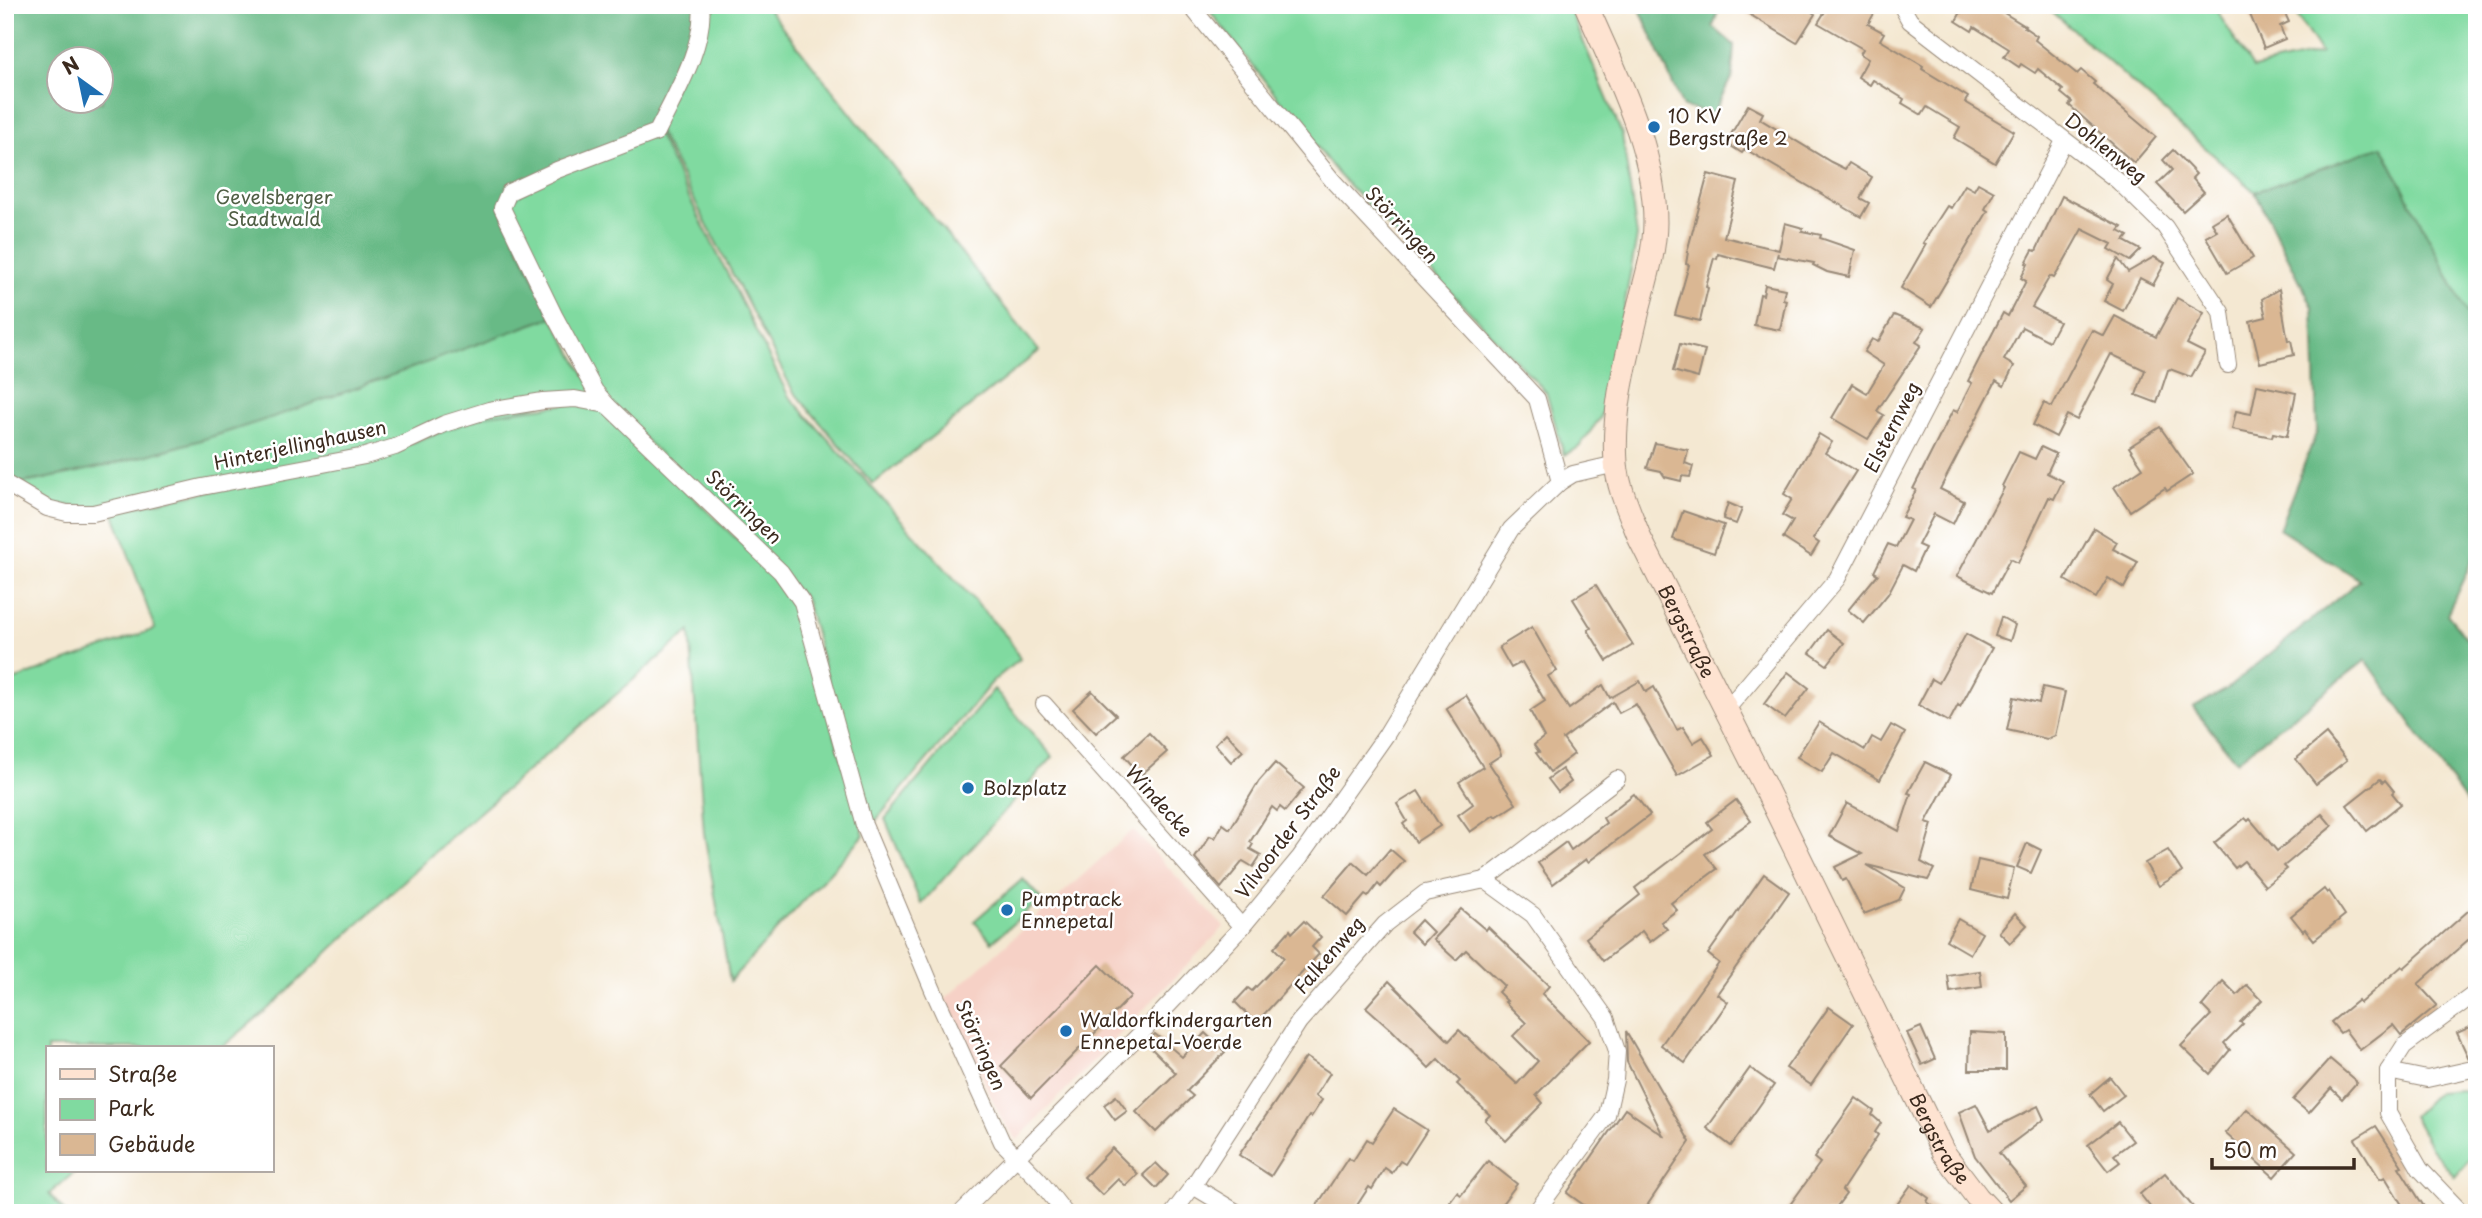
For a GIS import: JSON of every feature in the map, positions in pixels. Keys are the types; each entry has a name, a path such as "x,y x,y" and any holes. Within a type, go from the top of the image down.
{"street":[{"name":"Störringen","path":"701,5 703,20 691,60 657,132 556,170 509,192 502,208 554,315 595,391 781,572 802,602 864,825 962,1057 1002,1142 1039,1180 1065,1213"},
{"name":"Störringen","path":"1189,5 1333,181 1537,399 1560,482"},
{"name":"Bergstraße","path":"1586,5 1639,131 1653,190 1655,223 1649,266 1618,396 1616,464 1625,497 1640,539 1943,1152 1992,1213"},
{"name":"Dohlenweg","path":"1901,5 1910,21 2118,181 2165,228 2221,312 2228,365"},
{"name":"Elsternweg","path":"1726,710 1837,579 2064,141"},
{"name":"Hinterjellinghausen","path":"5,483 47,508 67,513 93,513 202,487 365,456 395,447 444,424 489,410 575,399 607,405"},
{"name":"Vilvoorder Straße","path":"961,1213 1242,927 1300,857 1385,735 1511,529 1560,482 1573,474 1616,464"},
{"name":"Windecke","path":"1044,704 1242,927"},
{"name":"Falkenweg","path":"1173,1213 1194,1186 1299,1021 1385,924 1425,893 1485,880 1617,779"},
{"path":"1485,880 1534,915 1606,1018 1616,1051 1615,1080 1607,1115 1535,1213"},
{"path":"2462,1213 2420,1169 2388,1113 2388,1071 2404,1046 2477,992"},
{"path":"2388,1071 2427,1079 2477,1068"},
{"path":"1194,1186 1238,1213"}],"shaded area":[{"path":"1133,830 1224,927 1017,1140 1002,1120 945,999"}],"green space":[{"path":"5,5 765,5 1039,351 873,484 793,391 659,132 657,133 788,395 1009,639 1020,659 993,681 868,830 806,600 609,403 555,312 540,321 552,317 599,400 574,395 394,443 92,508 48,504 16,484 46,479"},
{"name":"Gevelsberger Stadtwald","path":"5,5 700,5 702,19 656,131 557,168 501,208 552,317 221,434 153,454 16,484 5,464"},
{"path":"1205,5 1568,5 1622,134 1637,236 1615,357 1600,418 1579,447 1564,455 1546,392 1338,174"},
{"path":"1638,5 1720,5 1713,27 1734,45 1732,76 1713,114 1683,107"},
{"path":"2045,5 2213,5 2253,68 2321,53 2290,5 2477,5 2477,313 2468,316 2382,147 2255,192"},
{"path":"2382,146 2468,315 2477,313 2477,550 2447,614 2477,651 2477,817 2366,660 2236,761 2193,708 2227,689 2360,580 2279,529 2317,431 2313,307 2255,192"},
{"path":"573,403 601,409 793,593 864,835 730,981 704,833 690,631 445,842 275,1003 223,1046 46,1046 46,1172 75,1172 49,1194 66,1213 5,1213 5,683 155,629 113,511 367,459 487,415"},
{"name":"Bolzplatz","path":"994,689 1053,757 921,904 885,819"},
{"name":"Pumptrack Ennepetal","path":"1023,879 1041,899 992,942 974,921"},
{"path":"2462,1090 2477,1094 2477,1151 2455,1177 2431,1148 2413,1116 2437,1092"}],"building":[{"path":"1734,5 1800,5 1815,14 1797,43"},
{"path":"1829,5 1879,5 1868,24 1884,33 1880,40 1968,97 1965,102 2014,131 1995,163 1954,138 1960,127 1927,107 1922,115 1902,103 1904,99 1873,80 1870,85 1858,77 1868,59 1860,54 1863,49 1818,23"},
{"path":"1965,5 1991,5 2025,26 2037,36 2035,40 2077,74 2081,70 2095,82 2093,84 2156,137 2134,163 2069,105 2072,102 2061,93 2063,90 2038,69 2035,73 2021,64 2019,67 2004,57 2009,49 1974,27 1972,31 1956,21"},
{"path":"2246,5 2281,5 2289,22 2280,26 2285,39 2264,48"},
{"path":"1748,105 1763,113 1760,119 1831,162 1845,169 1849,163 1872,177 1860,198 1869,203 1861,217 1745,149 1742,153 1726,143"},
{"path":"2173,150 2196,174 2192,178 2204,192 2183,211 2157,184 2172,170 2163,160"},
{"path":"1708,174 1738,182 1724,237 1779,250 1785,223 1803,228 1802,231 1821,235 1820,238 1855,250 1849,277 1827,272 1813,265 1814,263 1777,256 1774,268 1718,254 1717,259 1714,258 1706,287 1708,288 1700,321 1675,315 1689,265 1686,264 1687,252"},
{"path":"1978,183 1994,192 1985,209 1988,211 1931,307 1901,288 1926,244 1923,243 1947,206 1951,208 1965,185 1974,190"},
{"path":"2062,196 2122,227 2119,231 2128,236 2124,241 2141,250 2130,261 2109,249 2112,244 2082,229 2054,278 2050,276 2032,307 2059,322 2049,341 2022,327 2004,360 2014,366 2004,386 1996,381 1940,489 1964,501 1953,524 1934,514 1918,545 1925,548 1914,571 1903,565 1888,594 1864,623 1848,610 1878,574 1874,572 1888,544 1896,547 1910,520 1902,517 1916,490 1913,489 1953,410 1957,412 1972,383 1968,381 2003,313 2008,316 2026,281 2021,278 2028,264 2026,263 2033,250 2036,251"},
{"path":"2227,214 2253,258 2227,273 2206,237 2217,231 2212,223"},
{"path":"2154,257 2165,263 2153,285 2140,278 2123,311 2104,301 2113,284 2107,280 2118,259 2128,272"},
{"path":"1765,285 1785,289 1783,299 1786,300 1780,330 1754,325 1760,294 1763,295"},
{"path":"2279,289 2288,341 2291,340 2294,355 2260,363 2250,321 2266,317 2262,299"},
{"path":"2177,298 2204,313 2187,344 2205,353 2191,377 2168,370 2157,403 2136,395 2145,370 2111,354 2077,420 2067,415 2056,437 2033,425 2044,403 2052,407 2092,330 2104,336 2115,316 2156,337"},
{"path":"1894,315 1925,328 1916,342 1921,345 1877,411 1884,415 1868,439 1832,418 1852,384 1867,393 1884,365 1864,352 1872,339 1878,342"},
{"path":"1680,344 1705,350 1698,378 1673,371"},
{"path":"2257,385 2296,393 2287,436 2273,433 2272,437 2232,429 2236,411 2251,414"},
{"path":"2160,427 2193,474 2167,491 2165,488 2130,511 2114,487 2143,468 2129,447"},
{"path":"1819,434 1832,442 1825,453 1856,471 1813,539 1819,543 1811,556 1783,538 1793,521 1782,515 1792,499 1784,494"},
{"path":"1655,443 1688,450 1685,463 1693,466 1690,477 1682,476 1681,481 1665,477 1661,471 1647,468"},
{"path":"2041,447 2056,454 2047,473 2063,481 2054,499 2049,497 2018,563 2010,559 1992,593 1957,576 2004,488 2002,486 2019,452 2035,459"},
{"path":"1728,503 1742,509 1736,524 1723,519"},
{"path":"1683,511 1724,525 1714,553 1673,539"},
{"path":"2094,528 2117,542 2113,549 2138,562 2124,588 2108,578 2096,598 2065,580"},
{"path":"1596,585 1633,645 1607,661 1573,599"},
{"path":"2001,617 2015,625 2010,641 1995,636"},
{"path":"1532,627 1557,671 1548,676 1569,709 1603,685 1610,698 1640,681 1646,692 1654,687 1677,730 1683,727 1693,743 1703,737 1714,755 1677,776 1636,704 1619,713 1613,702 1563,739 1574,754 1550,772 1536,753 1539,752 1534,745 1544,737 1530,711 1545,701 1522,662 1511,668 1499,647"},
{"path":"1827,630 1844,643 1827,665 1810,653"},
{"path":"1966,634 1992,648 1949,722 1918,705 1932,679 1939,683"},
{"path":"1788,672 1809,688 1785,719 1764,704"},
{"path":"2043,687 2065,692 2055,736 2047,739 2007,730 2014,697 2039,703"},
{"path":"1092,691 1116,715 1096,733 1073,709"},
{"path":"1466,695 1501,755 1489,763 1516,804 1470,832 1458,815 1473,804 1459,782 1483,767 1446,708"},
{"path":"1819,722 1865,750 1872,737 1881,742 1891,725 1905,733 1880,780 1834,753 1822,772 1797,757"},
{"path":"1149,733 1167,752 1141,775 1124,756"},
{"path":"1226,733 1243,751 1231,762 1215,744"},
{"path":"2326,734 2347,760 2316,784 2296,759"},
{"path":"1925,762 1951,775 1926,822 1932,824 1921,862 1934,869 1928,880 1867,865 1905,888 1899,900 1864,914 1846,879 1842,881 1835,867 1862,854 1829,836 1847,803 1899,831 1911,794 1908,793"},
{"path":"1275,763 1304,788 1285,811 1280,807 1277,811 1272,807 1250,842 1253,844 1250,849 1261,855 1253,867 1243,861 1221,888 1195,858 1210,836 1215,838 1223,824 1230,829 1259,781"},
{"path":"1562,769 1571,782 1558,792 1548,779"},
{"path":"2380,779 2383,782 2385,780 2401,804 2367,831 2347,805"},
{"path":"1418,791 1440,826 1416,842 1403,824 1407,821 1397,804"},
{"path":"1634,794 1650,815 1588,862 1586,859 1553,884 1538,863 1566,842 1571,850 1606,823 1603,818"},
{"path":"1736,800 1751,821 1705,854 1717,869 1671,903 1677,910 1661,922 1667,929 1650,942 1642,931 1603,961 1586,938 1640,895 1635,888 1712,829 1707,822"},
{"path":"2322,814 2332,826 2284,866 2287,869 2265,886 2244,861 2235,868 2214,843 2245,818 2248,821 2250,819 2277,851"},
{"path":"2027,843 2041,850 2031,873 2017,867"},
{"path":"1390,849 1404,861 1381,887 1378,884 1368,897 1365,895 1347,916 1324,896 1353,862 1368,875"},
{"path":"2168,850 2182,872 2159,886 2145,863"},
{"path":"1978,860 2014,868 2007,899 1971,890"},
{"path":"1764,874 1789,892 1717,994 1728,1002 1685,1063 1661,1045 1719,963 1708,954"},
{"path":"2324,889 2327,893 2329,891 2345,915 2314,940 2291,916"},
{"path":"2477,903 2477,932 2418,984 2437,1005 2401,1035 2393,1025 2360,1050 2345,1030 2340,1033 2331,1022 2358,1000 2360,1003 2402,966 2404,968"},
{"path":"1461,909 1486,930 1488,927 1549,986 1542,994 1589,1041 1536,1095 1543,1103 1506,1141 1485,1120 1490,1115 1457,1084 1460,1081 1438,1059 1429,1068 1366,1007 1389,981 1449,1041 1459,1030 1517,1084 1538,1061 1513,1036 1526,1023 1498,992 1504,986 1466,950 1456,960 1433,939"},
{"path":"2015,913 2027,925 2010,943 1999,932"},
{"path":"1958,919 1982,933 1970,954 1946,940"},
{"path":"1421,920 1433,932 1422,944 1410,932"},
{"path":"1304,921 1321,937 1312,947 1319,954 1256,1023 1235,1002 1248,988 1252,991 1284,958 1274,948 1290,930 1292,933"},
{"name":"Waldorfkindergarten Ennepetal-Voerde","path":"1100,965 1131,996 1031,1098 1001,1066"},
{"path":"1980,971 1982,987 1950,992 1948,976"},
{"path":"2223,981 2237,995 2247,985 2262,1000 2224,1043 2230,1050 2210,1074 2181,1046 2211,1015 2202,1006"},
{"path":"1829,1007 1853,1024 1811,1085 1786,1068"},
{"path":"2477,1024 2477,1058 2469,1059 2457,1033"},
{"path":"1921,1027 1935,1059 1922,1065 1907,1033"},
{"path":"1626,1031 1690,1142 1642,1213 1595,1213 1567,1193 1625,1109 1663,1135 1627,1062"},
{"path":"1970,1032 2006,1034 2006,1070 1969,1070"},
{"path":"1205,1033 1225,1052 1187,1091 1193,1096 1156,1132 1136,1112 1176,1073 1146,1043 1155,1034 1182,1057"},
{"path":"1306,1057 1330,1073 1315,1096 1322,1100 1271,1176 1239,1155"},
{"path":"2330,1059 2357,1082 2342,1099 2331,1088 2309,1113 2293,1100"},
{"path":"1750,1068 1774,1085 1731,1146 1707,1128"},
{"path":"2110,1077 2124,1095 2103,1111 2090,1094"},
{"path":"1116,1096 1127,1111 1115,1120 1104,1105"},
{"path":"1856,1098 1874,1111 1872,1115 1881,1123 1875,1132 1878,1135 1842,1190 1846,1194 1832,1213 1784,1213 1820,1163 1814,1158"},
{"path":"1976,1104 1990,1130 2038,1106 2044,1119 1999,1153 2026,1186 2009,1200 1975,1156 1959,1112"},
{"path":"1394,1109 1427,1130 1405,1164 1400,1161 1392,1173 1385,1168 1352,1213 1312,1213 1348,1158 1353,1161 1367,1139 1372,1142"},
{"path":"2247,1109 2296,1152 2274,1177 2225,1133"},
{"path":"2118,1122 2133,1141 2114,1155 2120,1162 2108,1171 2088,1145"},
{"path":"2376,1126 2428,1213 2407,1213 2385,1177 2380,1179 2355,1139"},
{"path":"1112,1148 1138,1174 1126,1186 1118,1179 1102,1195 1084,1177"},
{"path":"1488,1161 1517,1184 1495,1213 1441,1213 1457,1192 1461,1195"},
{"path":"1156,1163 1168,1175 1156,1188 1143,1175"},
{"path":"2165,1173 2198,1213 2155,1213 2140,1194"},
{"path":"1911,1185 1929,1198 1927,1202 1943,1213 1891,1213"}],"place":[{"name":"10 KV Bergstraße 2","path":"1654,127"},
{"name":"Bolzplatz","path":"968,788"},
{"name":"Pumptrack Ennepetal","path":"1007,910"},
{"name":"Waldorfkindergarten Ennepetal-Voerde","path":"1066,1031"}]}
